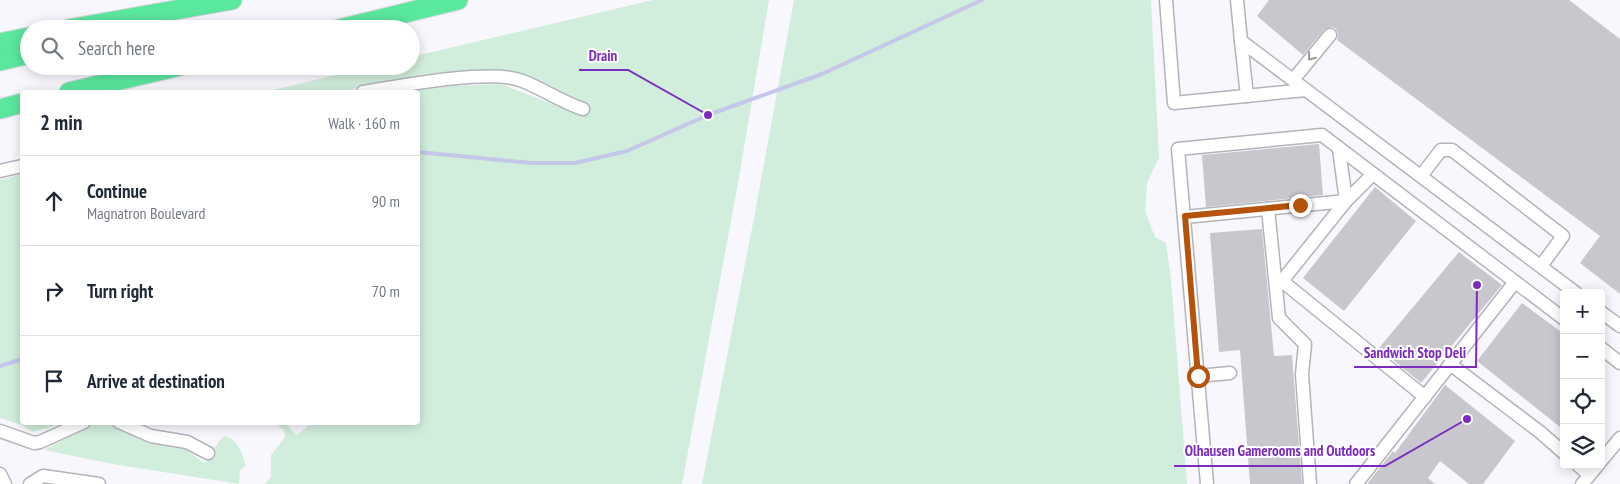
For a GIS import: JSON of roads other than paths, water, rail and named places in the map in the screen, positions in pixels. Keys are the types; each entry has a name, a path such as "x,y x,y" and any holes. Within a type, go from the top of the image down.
{"highway":[{"path":"119,20 232,0"},
{"path":"168,20 248,0"},
{"path":"376,20 458,0"},
{"path":"0,42 20,39"},
{"path":"0,61 20,56"},
{"path":"78,90 142,75"},
{"path":"0,109 20,104"}],"street":[{"path":"1166,0 1174,103 1306,90"},
{"path":"1238,1 1247,96"},
{"path":"1293,80 1330,35"},
{"path":"1241,41 1571,289"},
{"path":"375,90 485,76 520,80 565,103 583,109"},
{"path":"1206,484 1178,149 1322,135 1560,316"},
{"path":"1340,149 1346,201"},
{"path":"1421,176 1441,150 1452,150 1563,236 1541,266"},
{"path":"0,171 20,166"},
{"path":"1278,285 1346,201 1373,174"},
{"path":"1185,216 1346,201"},
{"path":"1268,208 1278,285 1279,318 1305,344 1302,374 1310,484"},
{"path":"1356,484 1515,282"},
{"path":"1278,285 1425,397"},
{"path":"1605,315 1620,326"},
{"path":"1605,351 1620,363"},
{"path":"1450,364 1540,432 1560,450"},
{"path":"1198,376 1230,373"},
{"path":"0,431 34,443 77,425"},
{"path":"126,425 151,436 187,442 208,453"},
{"path":"1605,456 1620,438"},
{"path":"1586,480 1595,469"},
{"path":"0,474 5,484"},
{"path":"30,484 43,476 99,484"}],"waterway":[{"path":"420,152 531,163 575,163 627,151 708,115 822,74 982,0"},
{"path":"0,366 20,360"}],"place":[{"name":"Drain","path":"708,115"},
{"name":"Sandwich Stop Deli","path":"1477,285"},
{"name":"Olhausen Gamerooms and Outdoors","path":"1467,419"}]}
